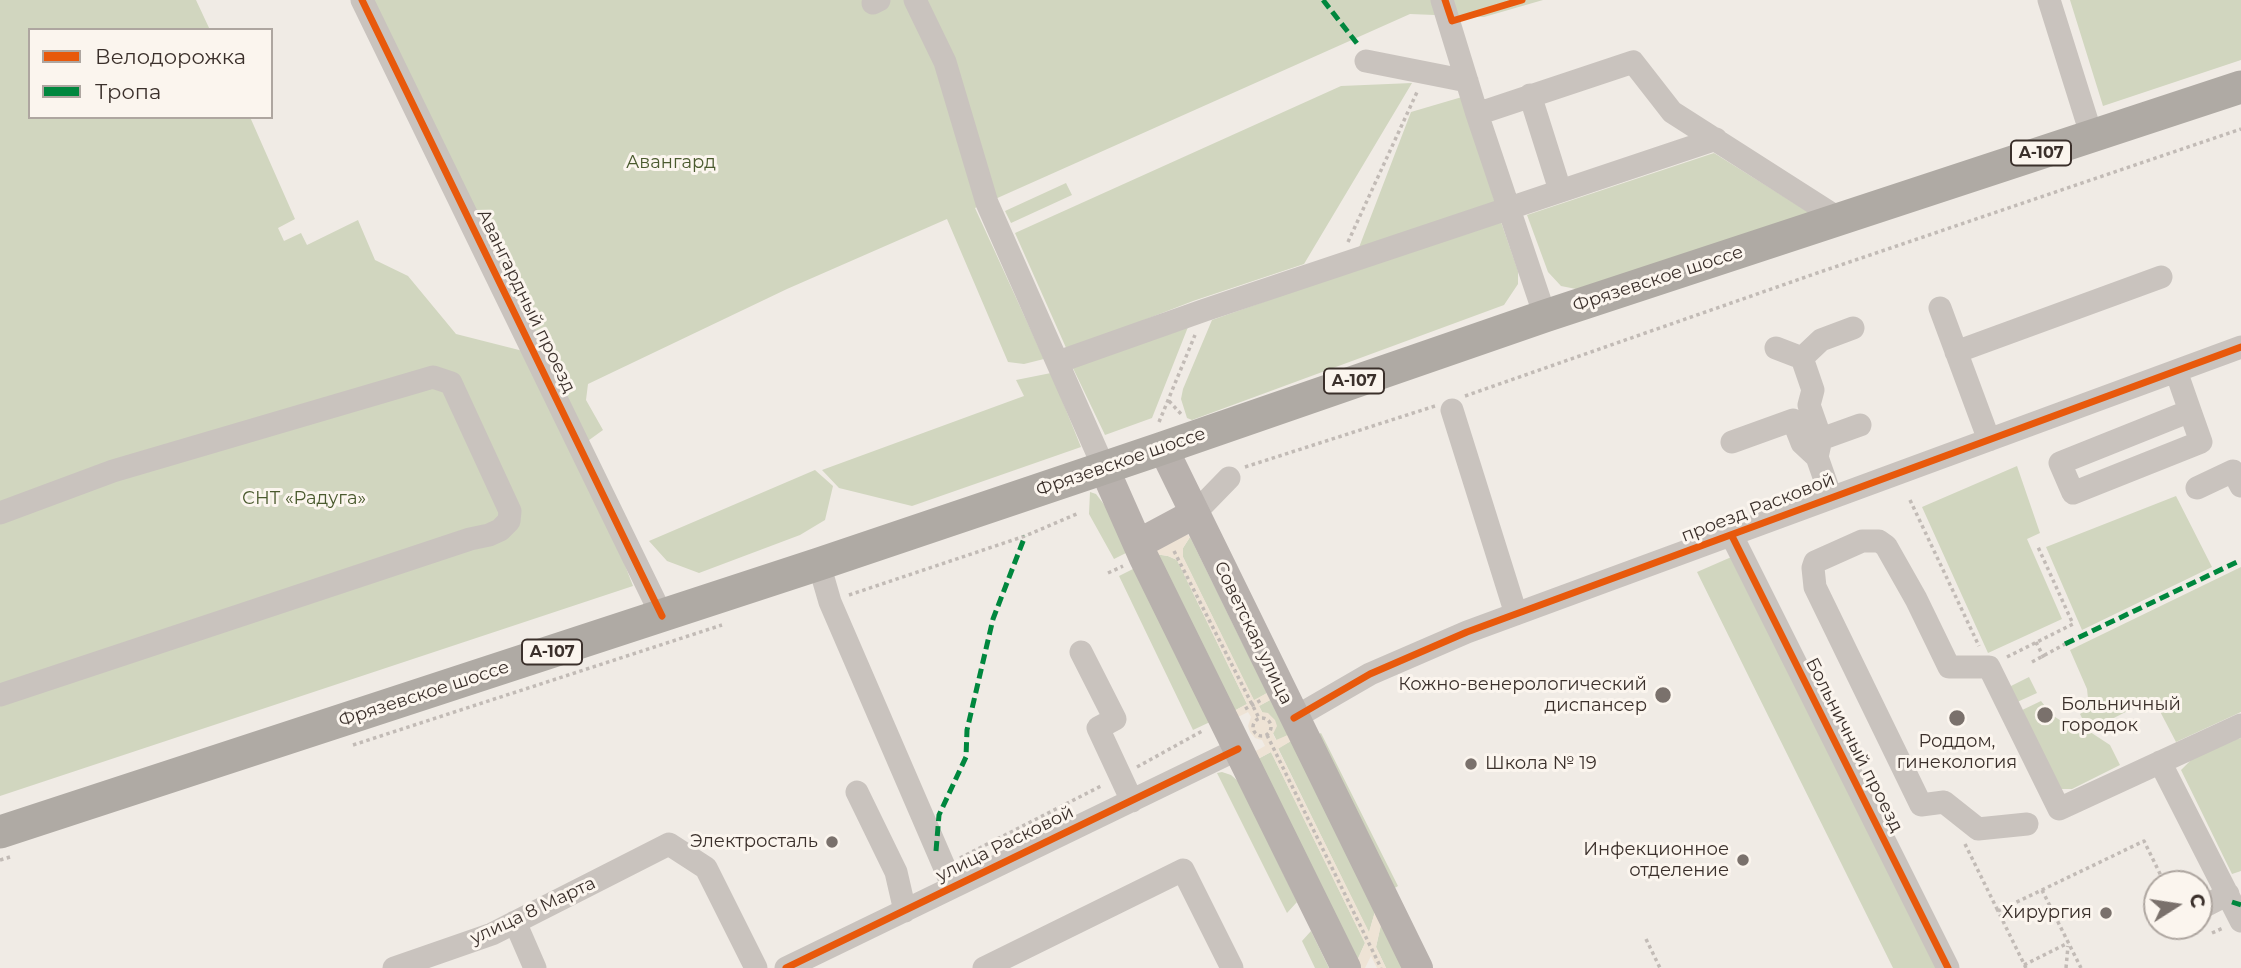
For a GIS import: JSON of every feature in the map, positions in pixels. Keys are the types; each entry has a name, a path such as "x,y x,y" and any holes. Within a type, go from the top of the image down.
{"highway":[{"name":"Фрязевское шоссе","path":"0,832 1104,468 1160,437 1545,316 2241,87"}],"main road":[{"name":"Советская улица","path":"1160,437 1194,514 1418,968"},
{"path":"1104,468 1138,544 1346,968"},
{"path":"1138,544 1194,514"}],"street":[{"name":"Авангардный проезд","path":"362,0 663,615"},
{"path":"915,0 945,62 987,203 1104,468"},
{"path":"2049,0 2097,135"},
{"path":"2059,0 2097,135"},
{"path":"1446,11 1545,316"},
{"path":"1366,61 1467,81"},
{"path":"1478,114 1633,62 1672,112 1841,219"},
{"path":"1531,95 1560,190"},
{"path":"1058,362 1716,139"},
{"path":"1956,352 2161,277"},
{"path":"1940,308 1989,440"},
{"path":"1802,358 1821,340 1853,328"},
{"name":"проезд Расковой","path":"1294,718 1370,674 1402,659 1516,614 2241,347"},
{"path":"1776,348 1802,358 1813,390 1809,405 1831,497"},
{"path":"2176,371 2190,411 2200,442 2073,493 2060,463 2190,411"},
{"path":"0,513 114,471 433,377 450,383 510,511 509,521 500,530 489,535 470,539 0,695"},
{"path":"1452,404 1516,614"},
{"path":"1732,442 1793,420 1802,443 1819,448 1860,425"},
{"path":"2197,488 2233,471 2241,486"},
{"path":"1194,514 1236,473"},
{"name":"Больничный проезд","path":"1732,536 1948,968"},
{"path":"2041,817 1989,667 1949,667 1916,599 1886,546 1879,541 1863,541 1815,562 1815,587 1921,805 1944,802 1978,829 2041,817 2241,725"},
{"path":"819,564 830,602 948,876"},
{"path":"1081,652 1115,719 1098,728 1132,801"},
{"name":"улица Расковой","path":"786,968 905,911 948,876 1132,801 1238,749"},
{"path":"2160,762 2241,921"},
{"path":"858,792 896,872 905,911"},
{"name":"улица 8 Марта","path":"394,968 425,963 492,934 668,844 706,868 756,968"},
{"path":"984,968 1183,870 1232,968"},
{"path":"2213,902 2228,894"},
{"path":"514,922 535,968"}],"path":[{"path":"1337,266 1427,72"},
{"path":"1236,473 1452,404 1820,272 2241,129"},
{"path":"1160,437 1169,401 1205,310"},
{"path":"1169,401 1183,416"},
{"path":"1910,500 1989,667 2073,624 2038,547"},
{"path":"830,602 1025,536 1079,513"},
{"path":"1170,543 1259,718"},
{"path":"2036,642 2044,658"},
{"path":"2032,662 2044,658 2065,644"},
{"path":"1259,718 1266,718 1271,722 1272,729 1267,735 1258,735 1254,730 1254,723 1259,718"},
{"path":"1267,735 1381,968"},
{"path":"948,876 1189,738"},
{"path":"1962,839 2025,966 2068,943"},
{"path":"1998,912 2144,841 2158,870"},
{"path":"2042,890 2081,968"},
{"path":"1646,939 1660,968"},
{"path":"2066,968 2068,943"}],"green space":[{"name":"СНТ «Радуга»","path":"0,0 196,0 209,28 28,28 28,119 251,119 295,219 278,228 284,241 301,233 307,245 358,220 375,260 408,276 456,334 523,351 605,513 633,586 0,796"},
{"name":"Авангард","path":"373,0 1543,0 1484,17 1410,14 975,208 1044,359 1024,364 1008,362 947,219 787,289 588,384 586,400 603,430 585,443"},
{"path":"2070,0 2241,0 2241,60 2103,106"},
{"path":"1412,83 1304,264 1193,301 1067,350 1015,233 1341,86"},
{"path":"1462,97 1495,202 1358,250 1411,112"},
{"path":"1714,153 1810,213 1581,290 1561,286 1548,272 1527,215"},
{"path":"1066,183 1072,195 1011,223 1005,211"},
{"path":"1500,219 1518,271 1518,284 1504,305 1192,420 1187,418 1181,399 1183,389 1212,320"},
{"path":"1190,322 1152,418 1105,435 1071,364"},
{"path":"1051,373 1081,447 912,506 839,488 822,470 1024,396 1016,380"},
{"path":"2017,466 2040,533 2027,539 2062,619 1988,653 1922,507"},
{"path":"815,470 833,486 825,520 800,535 699,573 667,561 649,541"},
{"path":"1090,492 1096,494 1106,507 1128,552 1114,559 1089,514"},
{"path":"2176,496 2212,567 2082,630 2046,547"},
{"path":"1190,537 1267,693 1254,701 1183,557 1183,548"},
{"path":"1155,554 1177,560 1247,704 1232,712"},
{"path":"1736,555 1941,968 1893,968 1697,572"},
{"path":"2241,567 2241,712 2176,742 2153,698 2106,722 2112,733 2103,734 2083,720 2080,714 2089,708 2087,689 2070,650"},
{"path":"1135,568 1210,722 1193,730 1119,576"},
{"path":"2029,677 2037,693 2015,703 2007,688"},
{"path":"1270,700 1288,735 1277,741 1259,706"},
{"path":"2041,701 2052,715 2066,724 2078,724 2110,745 2120,765 2072,789 2057,789 2018,712"},
{"path":"1321,733 1398,886 1393,889 1317,735"},
{"path":"2241,738 2241,871 2232,874 2181,770 2196,755"},
{"path":"1291,741 1376,908 1369,933 1278,748"},
{"path":"1271,752 1365,943 1356,963 1256,760"},
{"path":"1222,772 1239,782 1297,902 1287,913 1217,773"},
{"path":"1382,920 1406,968 1386,968 1376,947"},
{"path":"1311,931 1329,968 1315,968 1302,941"}],"shaded area":[{"path":"1186,533 1190,537 1183,548 1183,557 1254,700 1267,693 1270,700 1259,706 1262,712 1268,713 1275,720 1277,726 1273,734 1276,740 1288,735 1291,741 1278,749 1369,932 1376,908 1382,920 1376,947 1386,968 1377,968 1371,956 1365,968 1358,968 1356,963 1365,943 1271,752 1256,760 1252,753 1265,746 1262,740 1255,738 1250,732 1248,726 1251,717 1248,712 1236,718 1232,712 1247,704 1177,560 1155,554 1155,550"}],"marked path":[{"path":"1323,0 1359,46"},
{"path":"936,851 939,815 966,757 967,730 993,619 1025,536"},
{"path":"2065,644 2241,560"},
{"path":"2232,902 2241,905"}],"cycle path":[{"path":"362,0 662,616"},
{"path":"1445,0 1452,21 1522,0"},
{"path":"1294,718 1370,674 1467,632 2241,347"},
{"path":"1732,536 1948,968"},
{"path":"786,968 1238,749"}],"place":[{"name":"Кожно-венерологический диспансер","path":"1663,695"},
{"name":"Больничный городок","path":"2045,715"},
{"name":"Роддом, гинекология","path":"1957,718"},
{"name":"Школа № 19","path":"1471,764"},
{"name":"Электросталь","path":"832,842"},
{"name":"Инфекционное отделение","path":"1743,860"},
{"name":"Хирургия","path":"2106,913"}]}
